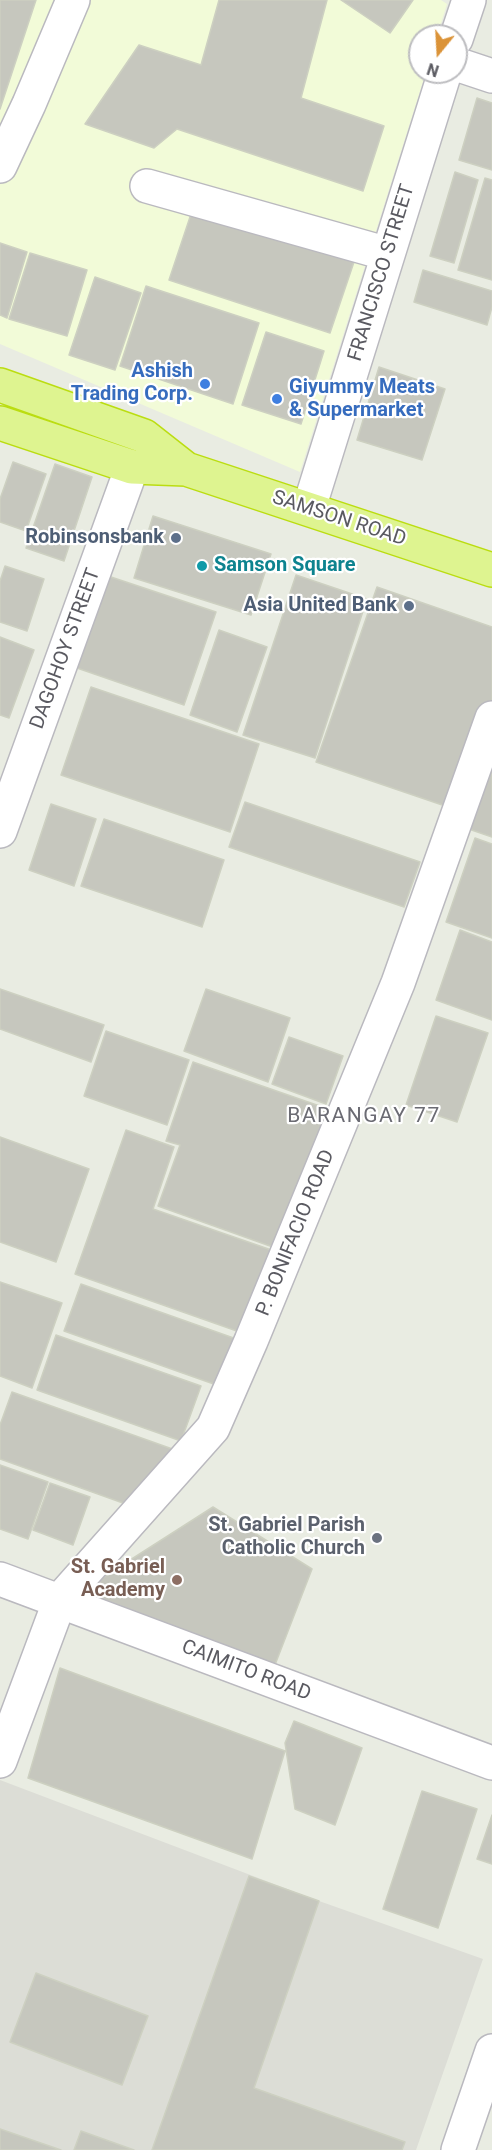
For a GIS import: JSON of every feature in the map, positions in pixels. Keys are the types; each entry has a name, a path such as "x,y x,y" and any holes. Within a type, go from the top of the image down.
{"highway":[{"name":"SAMSON ROAD","path":"0,385 144,436 186,469"},
{"name":"SAMSON ROAD","path":"0,423 132,467 186,469 492,570"}],"street":[{"path":"0,166 73,0"},
{"path":"461,24 470,0"},
{"path":"468,68 492,76"},
{"name":"FRANCISCO STREET","path":"309,508 441,84"},
{"path":"147,186 388,254"},
{"name":"DAGOHOY STREET","path":"0,831 132,467"},
{"name":"P. BONIFACIO ROAD","path":"60,1600 213,1428 398,983 492,718"},
{"name":"CAIMITO ROAD","path":"0,1579 492,1763"},
{"path":"0,1761 60,1600"},
{"path":"458,2150 492,2051"}],"shaded area":[{"path":"0,0 441,0 447,4 441,24 408,24 408,84 422,84 300,472 0,344"},
{"path":"0,1780 319,1901 483,1959 416,2150 0,2150"}],"building":[{"path":"0,0 36,0 0,109"},
{"path":"219,0 327,0 301,98 384,126 363,191 177,129 154,148 85,124 139,45 201,65"},
{"path":"341,0 413,0 390,33"},
{"path":"477,98 492,103 492,170 459,160"},
{"path":"455,172 478,180 454,263 430,256"},
{"path":"485,178 492,180 492,280 458,270"},
{"path":"194,205 355,259 330,333 169,280"},
{"path":"0,243 27,252 7,318 0,315"},
{"path":"30,253 87,270 67,336 9,319"},
{"path":"423,270 492,291 492,307 487,325 414,302"},
{"path":"95,277 141,293 115,370 69,355"},
{"path":"146,286 259,323 233,404 120,366"},
{"path":"266,332 324,351 301,424 242,405"},
{"path":"379,367 445,389 422,460 357,440"},
{"path":"13,462 46,474 26,531 0,522 0,499"},
{"path":"55,464 92,477 64,561 26,548"},
{"name":"Samson Square","path":"153,516 271,554 251,615 134,578"},
{"path":"5,566 44,579 27,631 0,622 0,581"},
{"path":"296,575 367,599 315,758 243,735"},
{"path":"108,576 216,612 184,705 77,668"},
{"path":"377,587 492,627 492,701 454,809 316,762"},
{"path":"219,630 267,647 237,732 190,715"},
{"path":"0,637 34,650 9,718 0,715"},
{"path":"91,687 259,744 230,832 61,775"},
{"path":"492,734 492,837 460,826"},
{"path":"245,802 420,862 404,907 229,847"},
{"path":"51,804 96,819 74,886 29,870"},
{"path":"104,819 224,860 202,927 81,886"},
{"path":"475,838 492,844 492,938 446,922"},
{"path":"460,930 492,942 492,1020 436,1000"},
{"path":"0,989 104,1025 91,1062 0,1029"},
{"path":"206,989 290,1018 268,1082 184,1051"},
{"path":"436,1016 488,1033 457,1122 406,1105"},
{"path":"106,1031 189,1060 167,1125 84,1096"},
{"path":"289,1037 343,1056 326,1104 272,1084"},
{"path":"193,1062 334,1111 284,1251 158,1206 180,1145 166,1141"},
{"path":"126,1130 174,1147 153,1209 280,1253 251,1336 75,1274"},
{"path":"0,1137 89,1169 56,1262 0,1242"},
{"path":"0,1282 62,1303 32,1388 0,1376"},
{"path":"81,1284 242,1341 225,1388 64,1331"},
{"path":"56,1335 201,1386 181,1441 37,1390"},
{"path":"12,1392 178,1451 123,1503 0,1459 0,1425"},
{"path":"0,1465 48,1482 28,1539 0,1529"},
{"path":"50,1483 90,1497 73,1545 33,1530"},
{"name":"St. Gabriel Academy","path":"213,1507 312,1569 273,1670 77,1594"},
{"path":"60,1668 285,1751 252,1859 28,1778"},
{"path":"294,1721 362,1748 335,1825 295,1809 285,1743"},
{"path":"422,1791 477,1809 438,1928 383,1909"},
{"path":"492,1815 492,1864 477,1859"},
{"path":"249,1876 319,1901 254,2088 405,2142 402,2150 152,2150"},
{"path":"36,1973 148,2016 122,2085 10,2042"},
{"path":"0,2129 61,2150 0,2150"},
{"path":"81,2131 134,2150 74,2150"}],"place":[{"name":"Ashish Trading Corp.","path":"205,384"},
{"name":"Giyummy Meats & Supermarket","path":"277,399"},
{"name":"Robinsonsbank","path":"176,538"},
{"name":"Samson Square","path":"202,566"},
{"name":"Asia United Bank","path":"409,606"},
{"name":"St. Gabriel Parish Catholic Church","path":"377,1538"},
{"name":"St. Gabriel Academy","path":"177,1580"}],"district":[{"name":"BARANGAY 77","path":"364,1117"}]}
